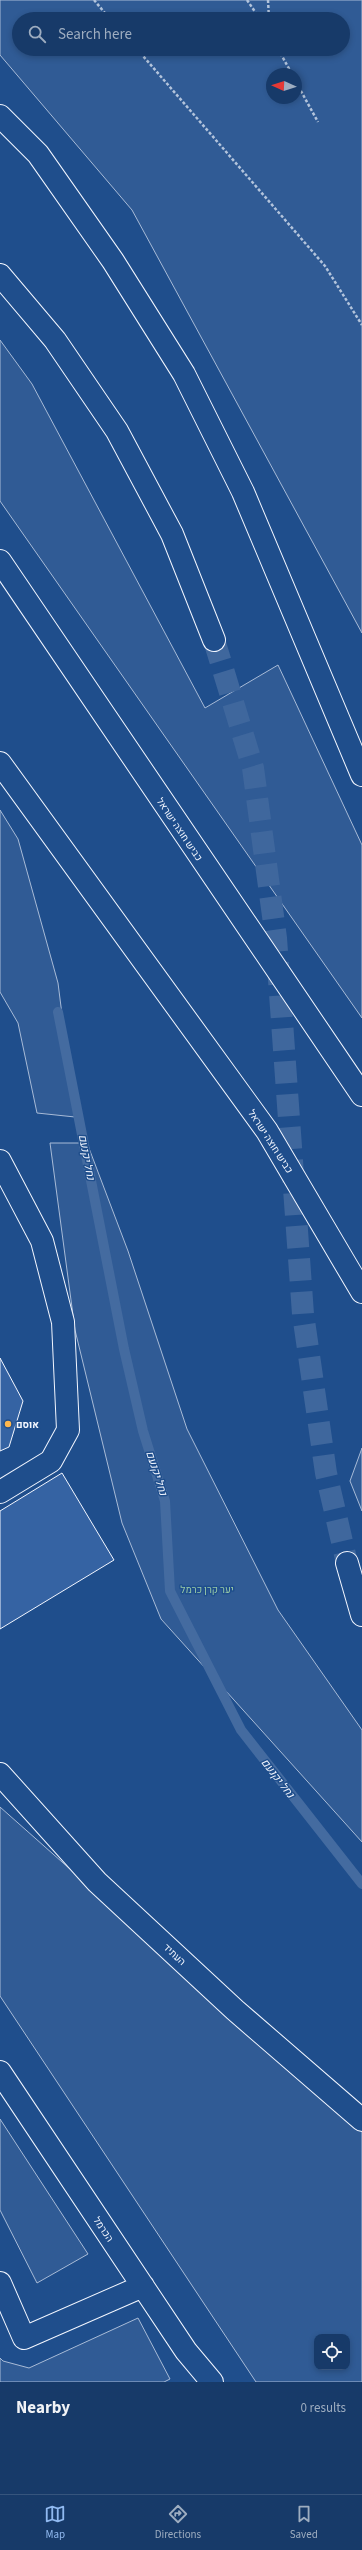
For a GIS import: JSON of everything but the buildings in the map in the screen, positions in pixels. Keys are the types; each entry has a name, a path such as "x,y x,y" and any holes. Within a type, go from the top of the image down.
{"main road":[{"path":"0,116 38,154 113,261 184,374 243,492 362,775"},
{"path":"0,275 55,340 117,430 172,534 214,640"},
{"name":"כביש חוצה ישראל","path":"0,561 362,1096"},
{"name":"כביש חוצה ישראל","path":"0,763 267,1131 362,1292"},
{"path":"0,1161 42,1240 63,1322 68,1430 50,1461 0,1492"},
{"path":"347,1563 362,1615"},
{"name":"העתיד","path":"0,1774 97,1882 235,2010 362,2120"},
{"name":"הכרמל","path":"0,2072 186,2351 212,2382"},
{"path":"0,2283 24,2338 143,2286"}],"path":[{"path":"94,0 104,12"},
{"path":"247,0 255,12"},
{"path":"268,0 269,12"},
{"path":"142,56 325,266 362,325"},
{"path":"282,56 289,68"},
{"path":"302,93 318,122"}],"shaded area":[{"path":"0,0 362,0 362,633 132,210 0,55"},
{"path":"0,340 32,384 205,708 278,665 362,845 362,1018 0,501"},
{"path":"0,810 18,839 58,983 75,1117 37,1113 18,1023 0,992"},
{"name":"יער קרן כרמל","path":"50,1143 87,1143 128,1251 187,1429 278,1610 362,1730 362,1842 161,1619 122,1523 75,1330"},
{"path":"362,1448 362,1511 350,1481"},
{"path":"0,1807 362,2128 362,2382 256,2382 0,1996"},
{"path":"0,2119 88,2254 37,2283 0,2210"},
{"path":"138,2318 170,2379 164,2382 0,2382 0,2358 3,2361 29,2368"}],"waterway":[{"name":"נחל יקנעם","path":"58,1012 124,1349 143,1431 165,1501 170,1591 241,1730 362,1884"}],"tunnel":[{"path":"214,640 253,768 276,938 303,1314 326,1473 347,1563"}],"place":[{"name":"אוסם","path":"8,1424"}]}
